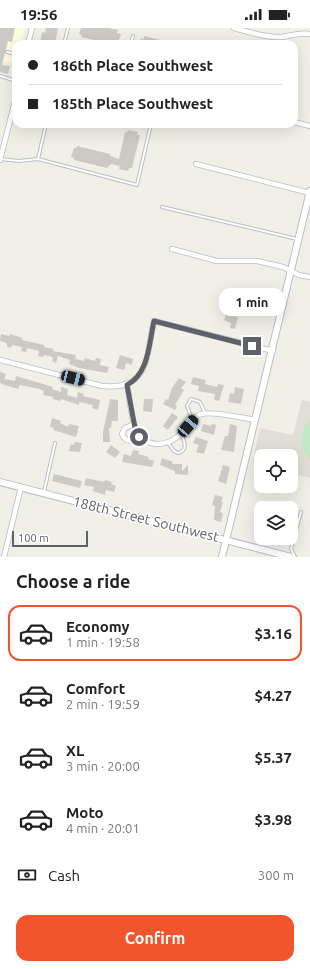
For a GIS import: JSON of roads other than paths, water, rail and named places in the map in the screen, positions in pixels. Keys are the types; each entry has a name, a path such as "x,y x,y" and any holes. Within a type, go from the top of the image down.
{"street":[{"path":"29,40 32,28"},
{"path":"234,28 262,35 280,37 304,33 310,34"},
{"path":"0,160 12,113"},
{"path":"298,123 310,126"},
{"path":"196,164 310,192 308,207 291,271 222,557"},
{"path":"172,249 217,262 257,261 283,267 310,277"},
{"path":"0,360 102,386 114,387 127,385 136,380 143,369 154,321 272,351"},
{"path":"127,385 134,424 139,437 150,444 168,443 181,434 198,415 206,414 256,420"},
{"path":"134,424 125,428 122,434 127,440 130,441 139,437"},
{"name":"188th Street Southwest","path":"0,482 291,557"},
{"path":"4,557 21,488"}],"lane":[{"path":"65,40 68,28"},
{"path":"132,40 133,36"},
{"path":"7,52 12,53"},
{"path":"0,76 12,80"},
{"path":"38,159 45,128"},
{"path":"0,160 19,162 38,159 137,185 149,128"},
{"path":"162,207 299,240"},
{"path":"193,420 187,406 192,400 200,402 206,414"},
{"path":"168,443 174,451 178,453 182,452 185,448 185,442 181,434"},
{"path":"44,493 55,443"},
{"path":"295,557 291,549 301,512"}]}
